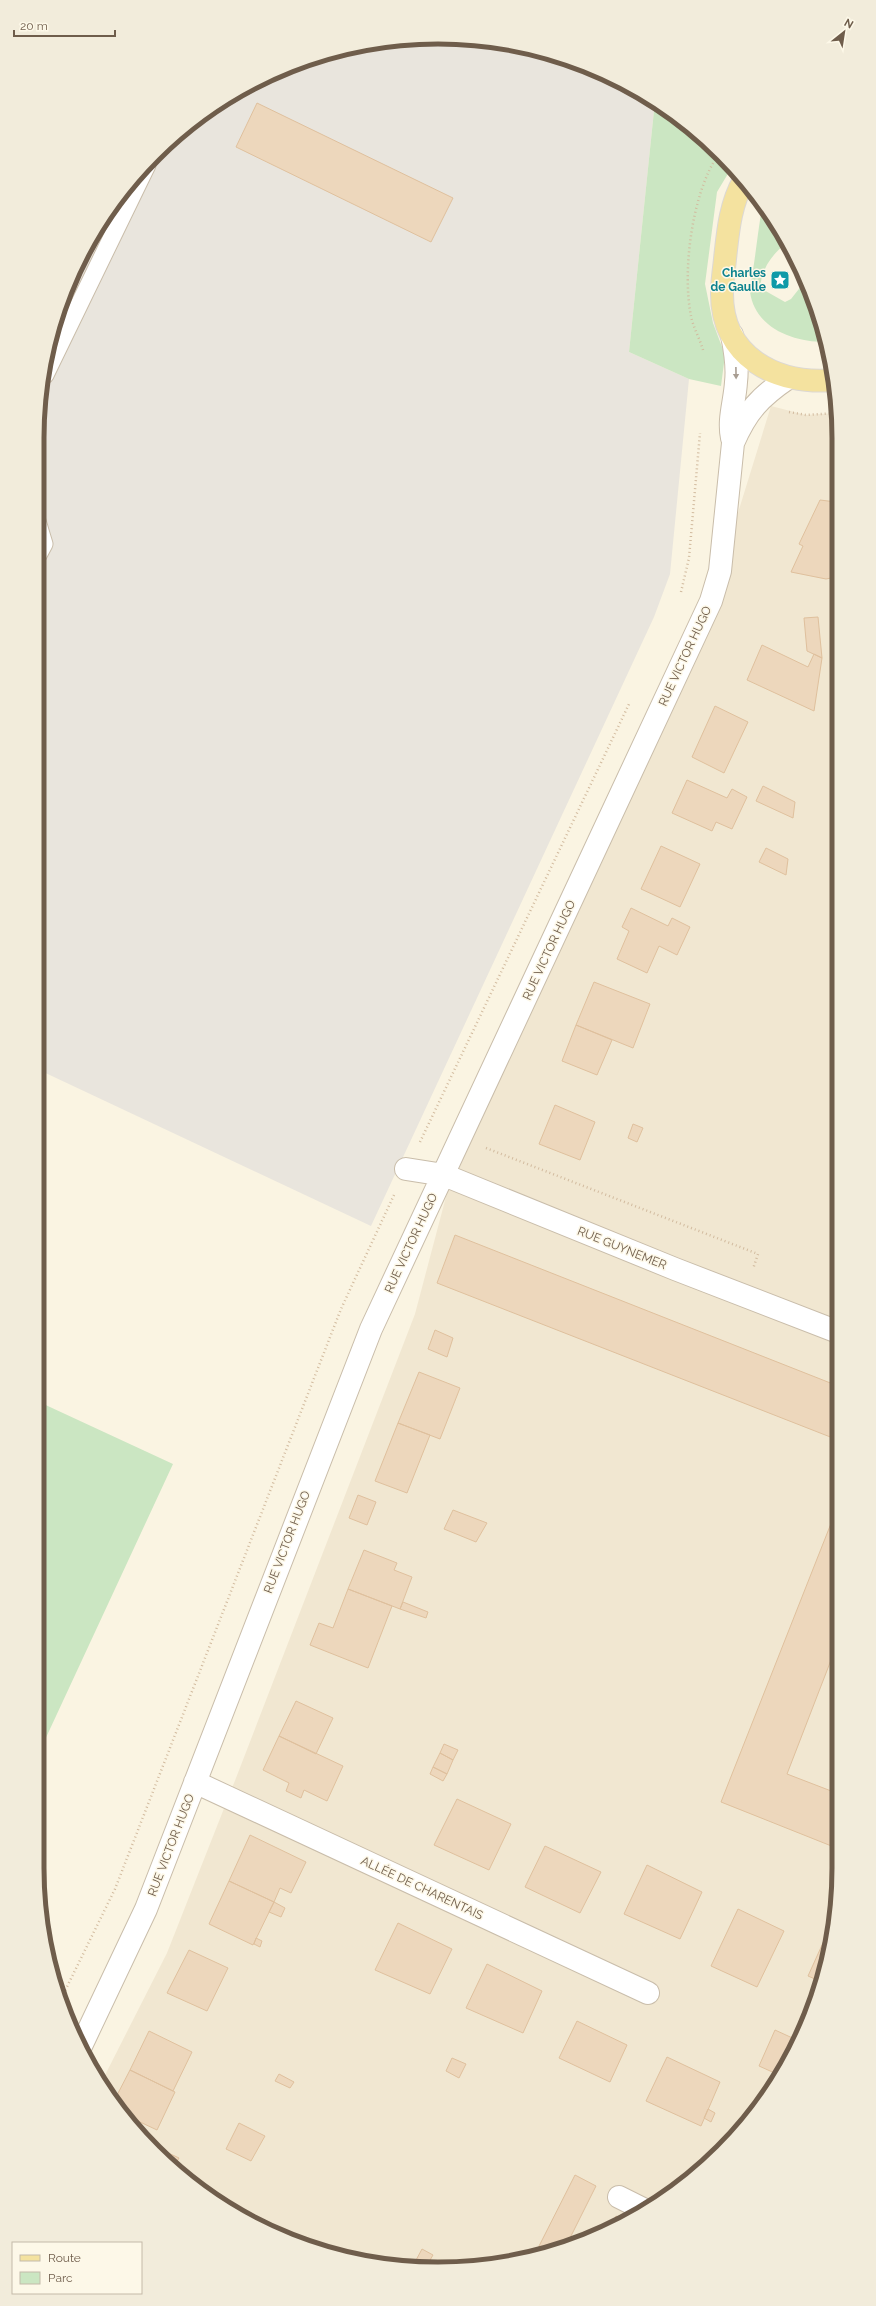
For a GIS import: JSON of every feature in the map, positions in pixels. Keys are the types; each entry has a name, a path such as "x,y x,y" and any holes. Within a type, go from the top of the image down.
{"main road":[{"path":"741,186 734,201 729,220 722,293 732,335 743,353 753,362 788,378 819,382 828,381"}],"street":[{"name":"RUE VICTOR HUGO","path":"84,2040 146,1910 368,1336 461,1140 711,601 720,571 733,443 730,423 736,382 736,356 732,335"},
{"name":"RUE VICTOR HUGO","path":"733,443 740,426 752,407 769,391 788,378"},
{"name":"RUE GUYNEMER","path":"406,1169 444,1175 832,1330"},
{"name":"ALLÉE DE CHARENTAIS","path":"195,1782 648,1993"},
{"path":"619,2197 639,2207"}],"lane":[{"path":"52,360 139,182"}],"path":[{"path":"688,293 694,216 705,177 716,158"},
{"path":"784,410 806,415 831,413"},
{"path":"428,1126 461,1140 499,1152 758,1254 743,1295"}],"shaded area":[{"path":"438,44 489,47 540,57 565,65 612,85 654,108 629,352 689,379 670,574 654,617 371,1226 44,1072 44,438 47,387 57,336 65,311 74,287 97,241 125,198 142,178 159,159 198,125 219,110 264,85 287,74 336,57 387,47 412,45"},
{"path":"771,406 806,415 831,413 832,1868 829,1919 819,1970 802,2019 791,2042 766,2087 751,2108 717,2147 698,2164 657,2196 635,2209 589,2232 565,2241 540,2249 489,2259 438,2262 412,2261 387,2259 336,2249 287,2232 264,2221 219,2196 198,2181 159,2147 125,2108 104,2077 167,1953 415,1314 461,1140 720,571"}],"green space":[{"path":"654,108 678,125 698,142 729,172 717,192 705,284 713,323 725,355 721,386 689,379 629,352"},
{"path":"761,213 782,247 772,257 765,268 760,288 785,302 791,299 801,286 820,342 788,336 777,330 767,324 759,315 753,304 750,287"},
{"path":"44,1404 173,1464 44,1742"}],"building":[{"path":"257,103 453,198 431,242 236,147"},
{"path":"820,500 832,502 832,578 826,579 791,572 803,546 799,544"},
{"path":"818,617 822,658 807,651 804,618"},
{"path":"762,645 808,667 814,654 822,658 814,711 747,680"},
{"path":"715,706 748,722 724,773 692,757"},
{"path":"687,780 727,798 732,789 747,797 732,829 716,822 712,831 672,813"},
{"path":"763,786 795,802 793,818 756,801"},
{"path":"661,846 700,864 680,907 641,889"},
{"path":"766,848 788,859 786,875 759,862"},
{"path":"631,908 668,926 672,918 690,927 677,955 659,946 647,973 617,959 629,931 622,927"},
{"path":"594,982 650,1004 633,1048 576,1025"},
{"path":"576,1025 612,1040 597,1075 562,1061"},
{"path":"555,1105 595,1122 580,1160 539,1144"},
{"path":"633,1124 643,1128 637,1142 628,1138"},
{"path":"455,1235 832,1384 832,1438 437,1283"},
{"path":"435,1330 453,1338 447,1357 428,1349"},
{"path":"419,1372 460,1388 440,1439 398,1423"},
{"path":"398,1423 430,1435 407,1493 375,1481"},
{"path":"358,1495 376,1502 367,1525 349,1518"},
{"path":"453,1510 487,1523 476,1542 444,1529"},
{"path":"832,1521 832,1658 787,1774 832,1791 832,1846 721,1802"},
{"path":"364,1550 397,1563 394,1570 412,1577 400,1609 348,1589"},
{"path":"348,1589 392,1606 368,1668 310,1645 319,1623 333,1628"},
{"path":"403,1602 428,1612 426,1618 400,1609"},
{"path":"296,1701 333,1718 316,1754 279,1736"},
{"path":"279,1736 343,1766 327,1801 304,1790 301,1798 286,1791 289,1783 263,1770"},
{"path":"444,1744 458,1750 453,1760 440,1753"},
{"path":"440,1753 453,1760 447,1774 433,1767"},
{"path":"433,1767 447,1774 443,1781 430,1774"},
{"path":"457,1799 511,1824 489,1870 434,1845"},
{"path":"250,1835 306,1862 291,1893 280,1888 274,1902 229,1881"},
{"path":"545,1846 601,1872 580,1913 525,1887"},
{"path":"647,1865 702,1892 680,1939 624,1914"},
{"path":"229,1881 274,1902 253,1945 209,1924"},
{"path":"274,1902 285,1908 281,1917 269,1912"},
{"path":"738,1909 784,1931 757,1987 711,1966"},
{"path":"398,1923 452,1949 430,1994 375,1970"},
{"path":"825,1937 816,1979 808,1976"},
{"path":"256,1938 262,1941 260,1947 254,1944"},
{"path":"189,1950 228,1968 207,2011 167,1993"},
{"path":"487,1964 542,1991 523,2033 466,2008"},
{"path":"577,2021 627,2045 610,2082 559,2058"},
{"path":"775,2030 793,2038 774,2073 759,2066"},
{"path":"149,2031 192,2052 173,2091 130,2070"},
{"path":"667,2057 720,2082 701,2126 646,2101"},
{"path":"452,2058 466,2064 459,2078 446,2071"},
{"path":"130,2070 175,2092 157,2130 135,2120 117,2096"},
{"path":"279,2074 294,2082 290,2088 275,2081"},
{"path":"708,2109 715,2113 711,2122 704,2118"},
{"path":"239,2123 265,2136 251,2161 226,2149"},
{"path":"164,2151 179,2158 176,2162"},
{"path":"575,2175 596,2186 569,2239 537,2250"},
{"path":"422,2249 433,2255 429,2262 415,2261"}],"place":[{"name":"Charles de Gaulle","path":"780,280"}]}
